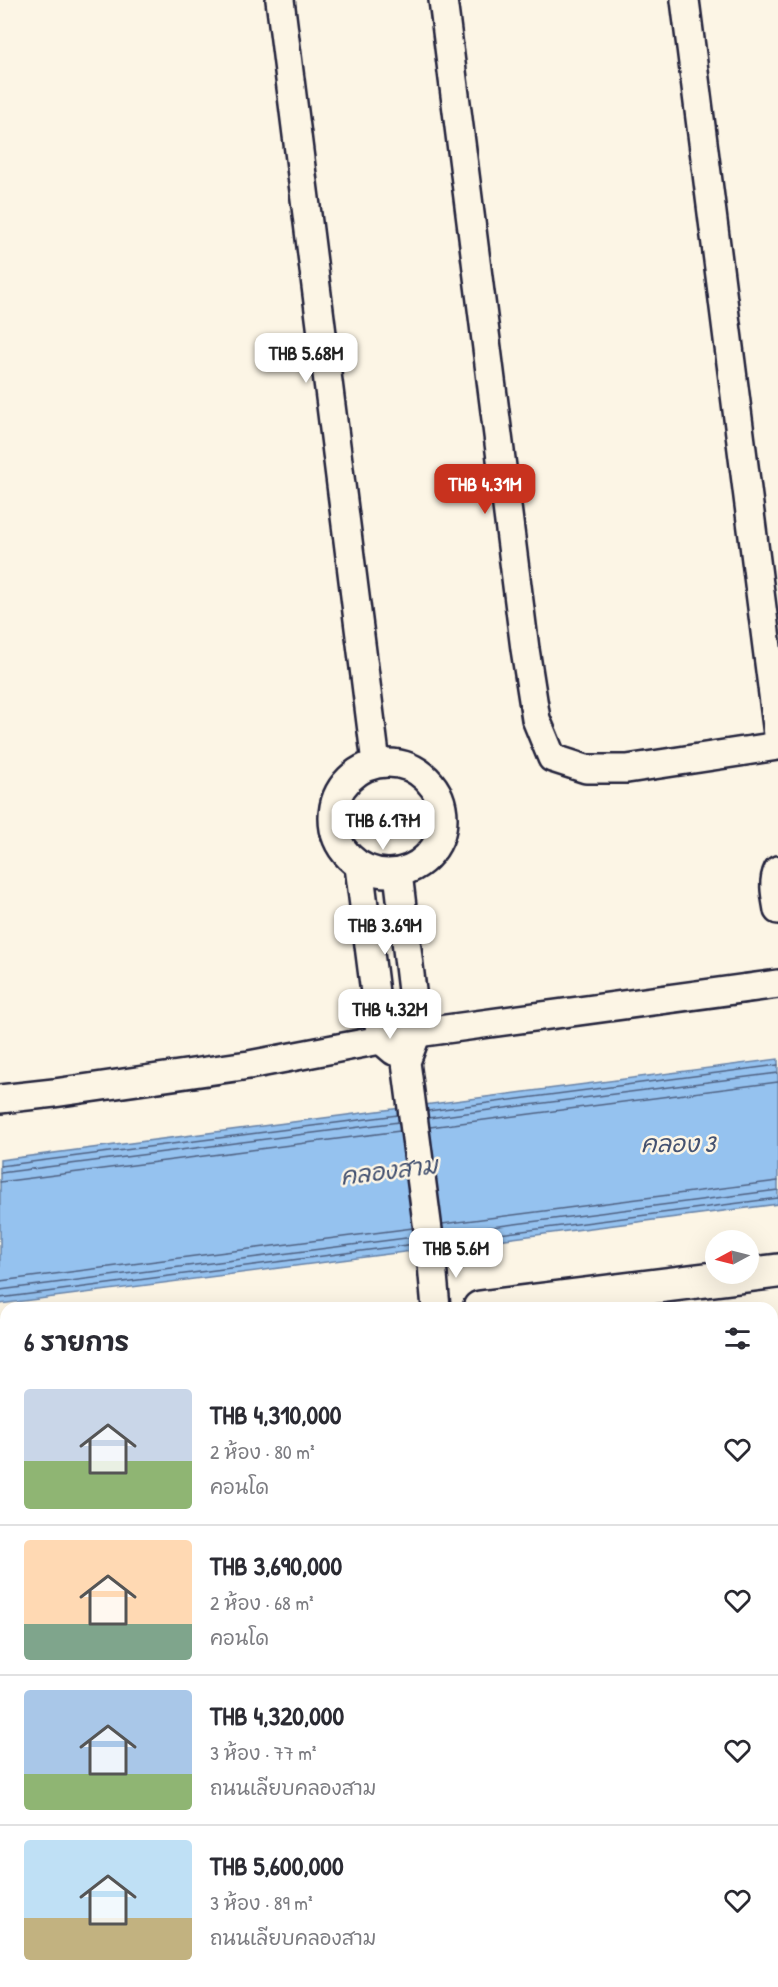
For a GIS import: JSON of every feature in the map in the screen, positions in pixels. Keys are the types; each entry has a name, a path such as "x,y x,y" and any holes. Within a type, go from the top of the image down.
{"main road":[{"path":"528,1302 778,1271"}],"street":[{"path":"280,0 376,763"},
{"path":"443,0 525,649 536,719 552,758 586,769 627,769 778,746"},
{"path":"685,0 778,735"},
{"path":"396,762 414,769 429,781 439,798 443,817 441,837 431,853 417,867 398,873 378,873 359,866 345,854 335,837 332,818 335,800 344,783 358,770 376,763 396,762"},
{"path":"359,866 381,1040 407,1069"},
{"path":"778,870 775,876 775,889 778,910"},
{"path":"398,873 417,1033 407,1069 435,1302"},
{"path":"0,1099 54,1094 249,1065 417,1033 778,984"}],"water":[{"name":"คลอง 3","path":"778,1059 778,1204 16,1302 0,1302 0,1160"}],"water label":[{"name":"คลองสาม","path":"389,1171"}]}
